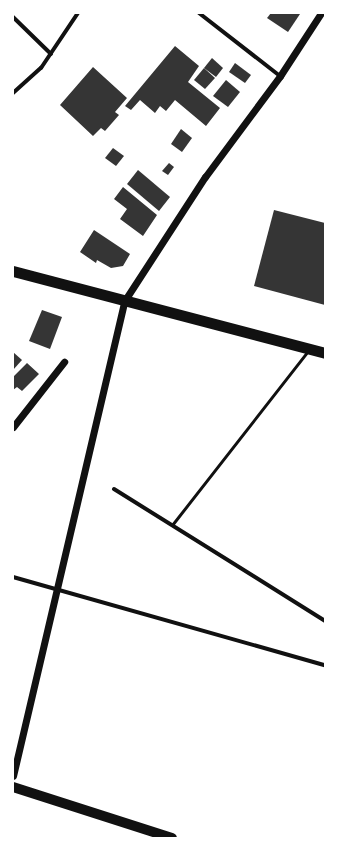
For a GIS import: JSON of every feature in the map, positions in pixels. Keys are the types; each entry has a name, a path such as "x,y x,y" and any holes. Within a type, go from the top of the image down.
{"highway":[{"path":"13,271 325,353"}],"main road":[{"path":"13,787 172,838"}],"street":[{"path":"13,93 41,68 78,13"},
{"path":"199,13 280,76"},
{"path":"13,776 125,300 204,177 280,76 321,13"},
{"path":"13,17 51,54"},
{"path":"14,426 64,362"},
{"path":"114,488 325,621"},
{"path":"13,577 57,591 325,665"}],"lane":[{"path":"172,525 310,349"}],"building":[{"path":"271,13 300,14 288,32 267,18"},
{"path":"175,46 199,66 188,82 220,108 206,126 175,100 166,111 160,106 155,113 140,100 131,110 125,106"},
{"path":"212,58 223,68 216,77 204,68"},
{"path":"235,63 251,75 245,83 229,72"},
{"path":"93,67 127,98 115,112 119,115 105,131 101,128 93,136 60,105"},
{"path":"204,68 215,78 205,89 194,80"},
{"path":"226,80 240,92 228,107 213,96"},
{"path":"181,129 192,138 182,152 171,144"},
{"path":"113,148 124,156 116,166 105,158"},
{"path":"169,163 174,167 168,175 162,171"},
{"path":"138,170 170,197 159,211 127,184"},
{"path":"123,187 157,215 143,236 120,219 127,209 114,199"},
{"path":"274,210 325,223 325,305 254,286"},
{"path":"94,230 130,254 123,266 111,268 97,260 96,263 80,252"},
{"path":"42,310 62,317 50,349 29,341"},
{"path":"13,352 22,360 13,370"},
{"path":"27,363 39,374 22,391 17,387 13,390 13,377"}]}
